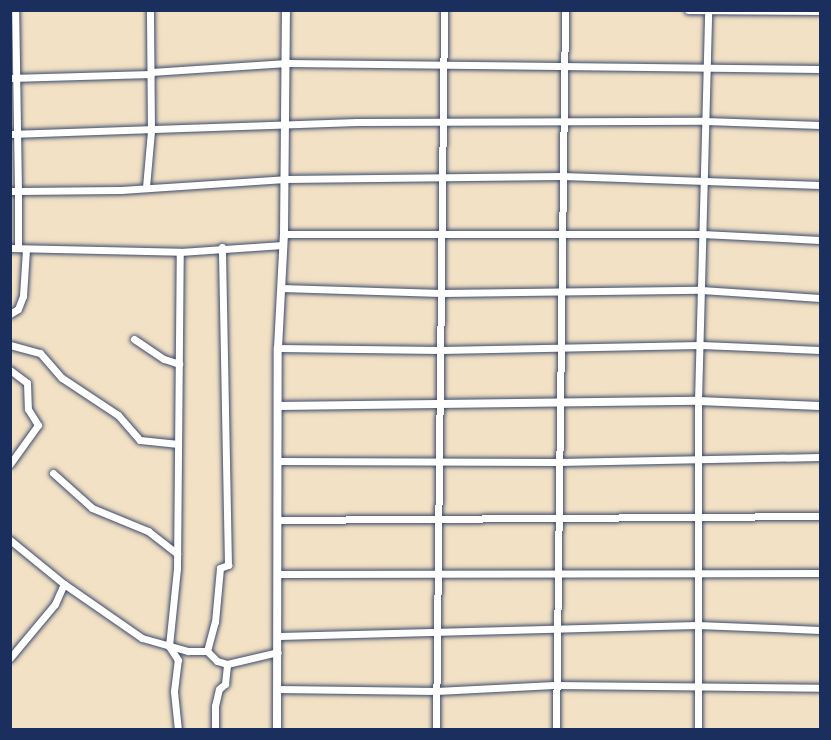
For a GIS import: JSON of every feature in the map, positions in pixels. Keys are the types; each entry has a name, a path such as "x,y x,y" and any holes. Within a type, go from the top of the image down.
{"street":[{"path":"15,10 12,78 14,248 180,252 222,247 283,245"},
{"path":"146,187 151,131 150,10"},
{"path":"277,729 278,348 284,234 286,10"},
{"path":"436,729 436,518 444,179 444,10"},
{"path":"556,729 554,631 558,520 557,403 565,10"},
{"path":"688,10 820,11"},
{"path":"698,729 700,685 696,572 699,516 702,181 708,11"},
{"path":"12,78 151,73 287,63 820,69"},
{"path":"13,134 151,131 284,124 444,122 705,121 820,125"},
{"path":"14,191 146,187 285,179 562,176 820,185"},
{"path":"284,234 442,236 702,234 820,240"},
{"path":"207,651 216,622 220,568 228,566 222,247"},
{"path":"10,314 18,309 23,296 26,249"},
{"path":"178,729 174,691 178,660 169,646 177,554 176,444 180,252"},
{"path":"281,288 441,293 701,290 820,298"},
{"path":"134,339 164,359 179,364"},
{"path":"10,345 40,353 62,378 118,415 140,440 176,444"},
{"path":"278,348 440,350 701,345 820,350"},
{"path":"10,370 27,383 28,409 38,425 10,464"},
{"path":"278,406 421,403 438,406 699,401 820,406"},
{"path":"279,461 558,462 820,457"},
{"path":"53,473 92,508 148,531 177,554"},
{"path":"279,520 436,518 558,520 699,516 820,516"},
{"path":"10,540 64,585 142,638 169,646 207,651 217,661 227,664 278,652"},
{"path":"279,574 820,573"},
{"path":"10,658 55,603 64,585"},
{"path":"279,636 554,631 697,625 820,630"},
{"path":"215,729 215,706 219,689 225,684 227,664"},
{"path":"278,689 436,691 554,685 820,688"}]}
